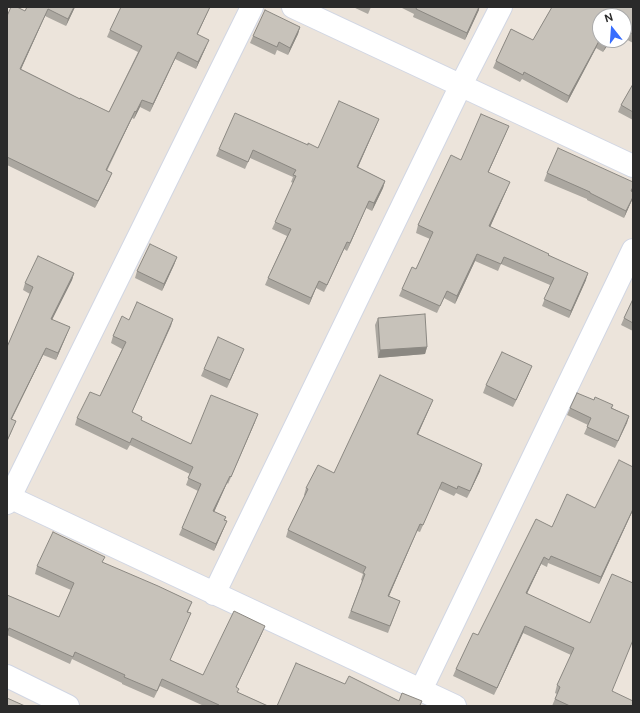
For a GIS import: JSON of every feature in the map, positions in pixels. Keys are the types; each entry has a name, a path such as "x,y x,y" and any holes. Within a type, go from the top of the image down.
{"street":[{"path":"252,7 8,499 455,706"},
{"path":"293,7 633,166"},
{"path":"214,594 460,85 501,7"},
{"path":"421,690 633,250"},
{"path":"7,676 68,706"}],"building":[{"path":"11,7 17,7 25,11 27,7 74,7 68,19 48,9 20,69 109,112 142,46 110,30 121,7 210,7 197,34 209,40 198,62 178,52 153,104 142,100 106,170 112,173 98,201 7,157 7,16"},
{"path":"417,7 479,7 467,33 416,9"},
{"path":"552,7 633,7 633,34 632,8 592,8 592,48 595,48 569,96 524,72 523,75 496,61 511,29 533,40"},
{"path":"265,10 300,27 290,48 279,42 277,47 253,36"},
{"path":"633,84 633,112 621,105"},
{"path":"339,101 379,119 357,167 385,181 374,203 369,201 350,243 347,242 327,285 319,281 311,298 268,278 291,229 275,222 296,176 293,175 296,170 253,150 248,162 219,149 235,113 318,148"},
{"path":"481,114 509,126 488,172 510,182 489,226 588,273 571,311 544,299 554,278 504,257 501,264 477,254 457,296 447,291 440,306 402,289 412,267 416,269 433,232 418,225 451,155 461,160"},
{"path":"558,148 633,182 631,191 633,192 633,197 626,211 590,192 547,173"},
{"path":"150,244 177,257 164,284 137,271"},
{"path":"38,256 74,273 51,319 70,327 58,353 46,348 11,419 16,421 7,441 7,347 33,287 25,283"},
{"path":"633,299 633,323 624,318"},
{"path":"137,302 173,319 132,412 142,417 141,420 191,444 211,395 258,414 231,477 230,476 213,511 226,517 224,520 227,521 216,544 182,528 201,484 188,478 193,467 132,438 130,443 77,418 90,392 100,396 126,342 113,336 122,316 129,320"},
{"path":"425,314 427,347 380,350 378,318"},
{"path":"218,337 244,349 230,380 204,369"},
{"path":"502,352 532,366 516,400 486,385"},
{"path":"380,375 433,400 417,434 482,464 470,491 458,486 457,489 442,482 423,525 420,524 388,596 400,601 390,626 351,611 365,574 363,573 366,567 288,530 308,489 306,488 318,465 334,473"},
{"path":"577,393 594,400 595,397 613,405 611,408 629,416 618,441 587,427 591,418 570,408"},
{"path":"619,460 633,467 633,509 601,577 551,556 549,560 544,557 526,593 590,623 612,574 633,583 633,640 612,691 633,701 633,706 570,706 555,699 560,687 557,685 574,648 525,626 497,688 456,669 473,633 478,635 536,519 552,527 567,494 595,508"},
{"path":"53,532 105,557 102,562 192,602 187,612 191,613 170,660 203,675 234,611 265,626 236,687 239,689 237,692 268,706 219,706 162,679 157,691 124,677 125,675 75,652 73,657 9,628 7,633 7,595 59,617 74,583 37,566"},
{"path":"296,663 345,684 349,676 399,701 402,693 422,701 420,705 422,706 277,706"},
{"path":"7,698 25,706 7,706"}]}
